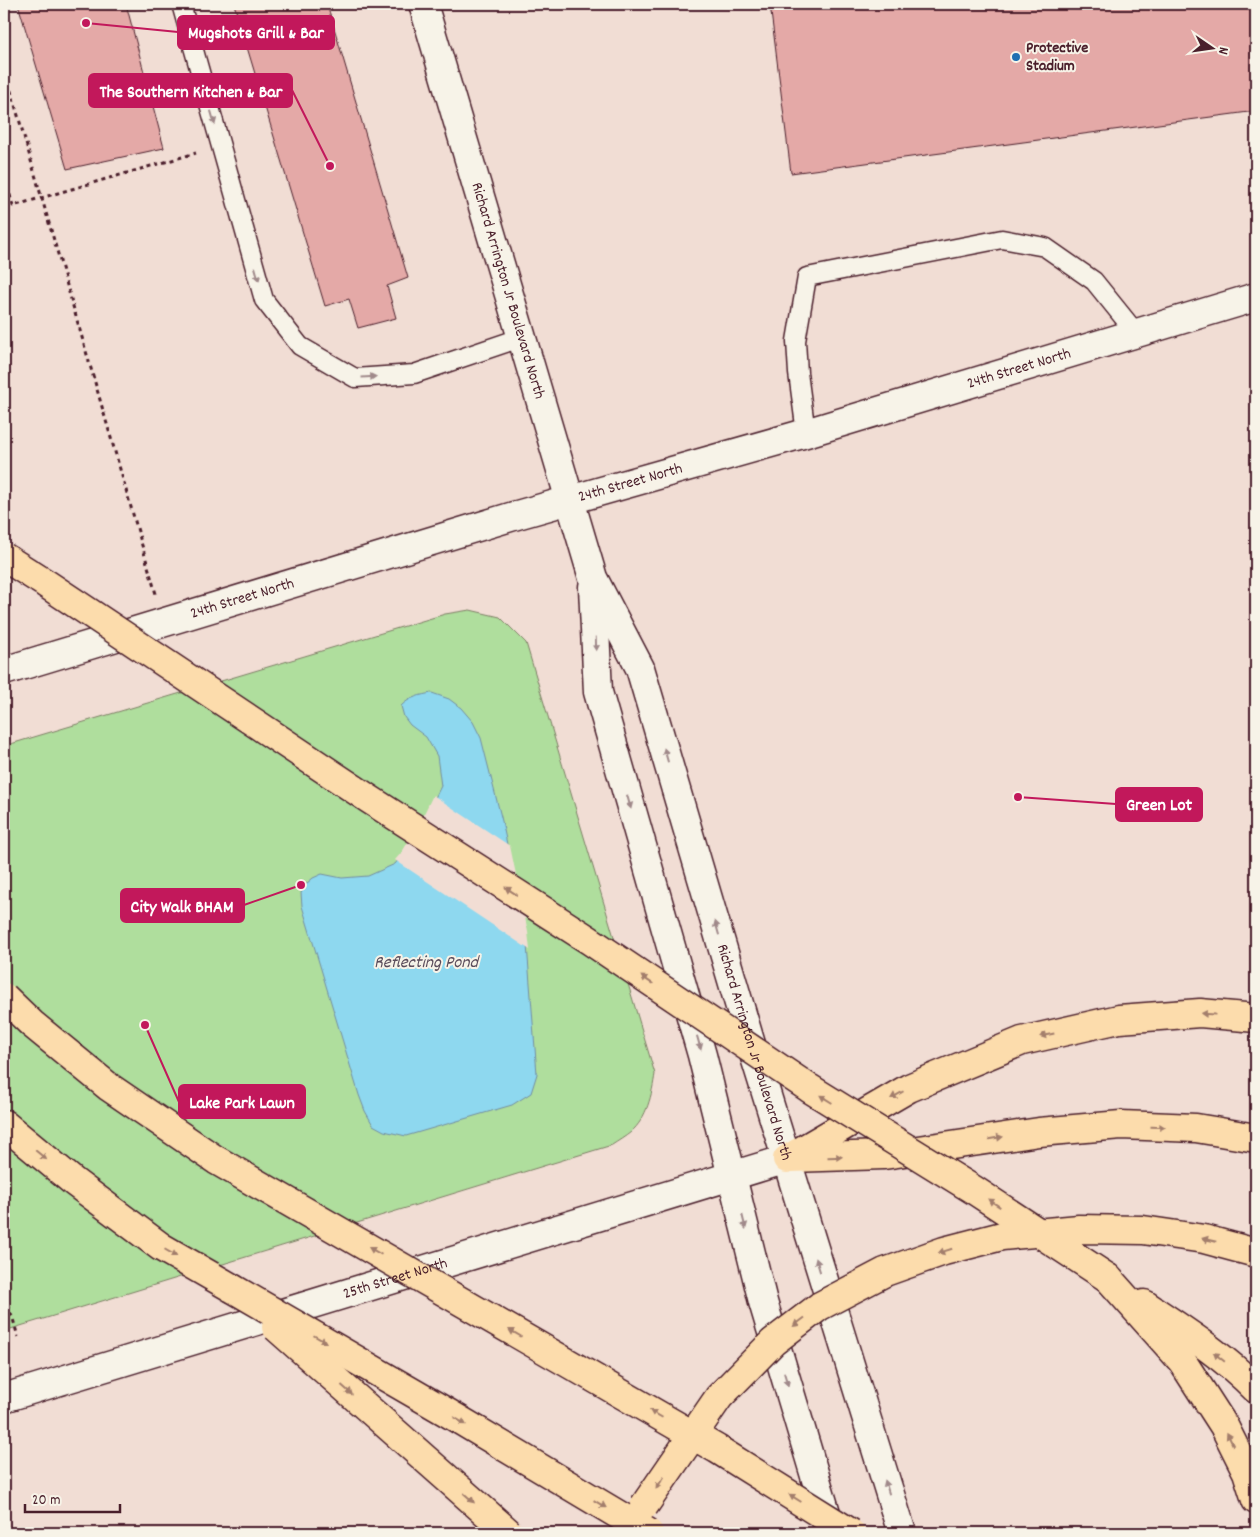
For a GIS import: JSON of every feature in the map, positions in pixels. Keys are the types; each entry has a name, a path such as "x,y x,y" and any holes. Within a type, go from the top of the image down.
{"highway":[{"path":"4,557 369,799 589,940 801,1082 974,1190 1108,1278 1206,1346 1256,1389"},
{"path":"4,997 32,1024 109,1087 216,1160 717,1449 851,1533"},
{"path":"786,1159 909,1088 1022,1040 1119,1019 1200,1013 1256,1018"},
{"path":"4,1124 74,1182 161,1247 448,1413 649,1533"},
{"path":"786,1159 884,1155 1039,1132 1121,1125 1196,1128 1256,1138"},
{"path":"627,1533 718,1397 773,1342 820,1306 885,1272 944,1250 1002,1236 1079,1229 1143,1230 1204,1239 1256,1253"},
{"path":"1108,1278 1182,1361 1224,1426 1247,1472 1256,1500"},
{"path":"232,1288 509,1533"},
{"path":"632,1533 644,1506"}],"street":[{"name":"Richard Arrington Jr Boulevard North","path":"423,4 593,578 640,668 750,1041 902,1533"},
{"name":"24th Street North","path":"4,671 517,515 806,433 1256,297"},
{"name":"Richard Arrington Jr Boulevard North","path":"593,578 598,692 702,1055 763,1302 832,1533"},
{"name":"25th Street North","path":"4,1398 786,1159"}],"lane":[{"path":"181,4 264,300 300,346 355,378 414,374 522,338"},
{"path":"806,433 796,341 807,277 1002,239 1045,247 1094,281 1136,333"}],"path":[{"path":"4,66 164,622"},
{"path":"4,181 6,181 13,206 221,146"},
{"path":"4,1298 18,1337"}],"green space":[{"path":"470,610 500,617 526,643 655,1074 650,1097 641,1120 631,1132 612,1145 4,1331 4,746 445,614"}],"water":[{"name":"Reflecting Pond","path":"432,693 449,699 461,708 473,722 481,738 502,821 526,932 537,1074 531,1093 512,1105 406,1136 384,1131 373,1125 365,1111 302,906 301,893 306,884 322,874 342,878 368,876 395,864 404,853 422,824 441,786 437,756 426,737 410,725 404,717 401,706 415,697"}],"pier":[{"path":"433,795 510,846 530,950 395,860 420,822"}],"building":[{"path":"18,4 126,4 164,148 67,169"},
{"path":"234,4 327,4 408,278 387,286 396,318 358,328 349,299 325,306"},
{"name":"Protective Stadium","path":"770,4 1256,4 1256,111 791,173"}],"place":[{"name":"Mugshots Grill & Bar","path":"86,23"},
{"name":"Protective Stadium","path":"1016,57"},
{"name":"The Southern Kitchen & Bar","path":"330,166"},
{"name":"Green Lot","path":"1018,797"},
{"name":"City Walk BHAM","path":"301,885"},
{"name":"Lake Park Lawn","path":"145,1025"}]}
